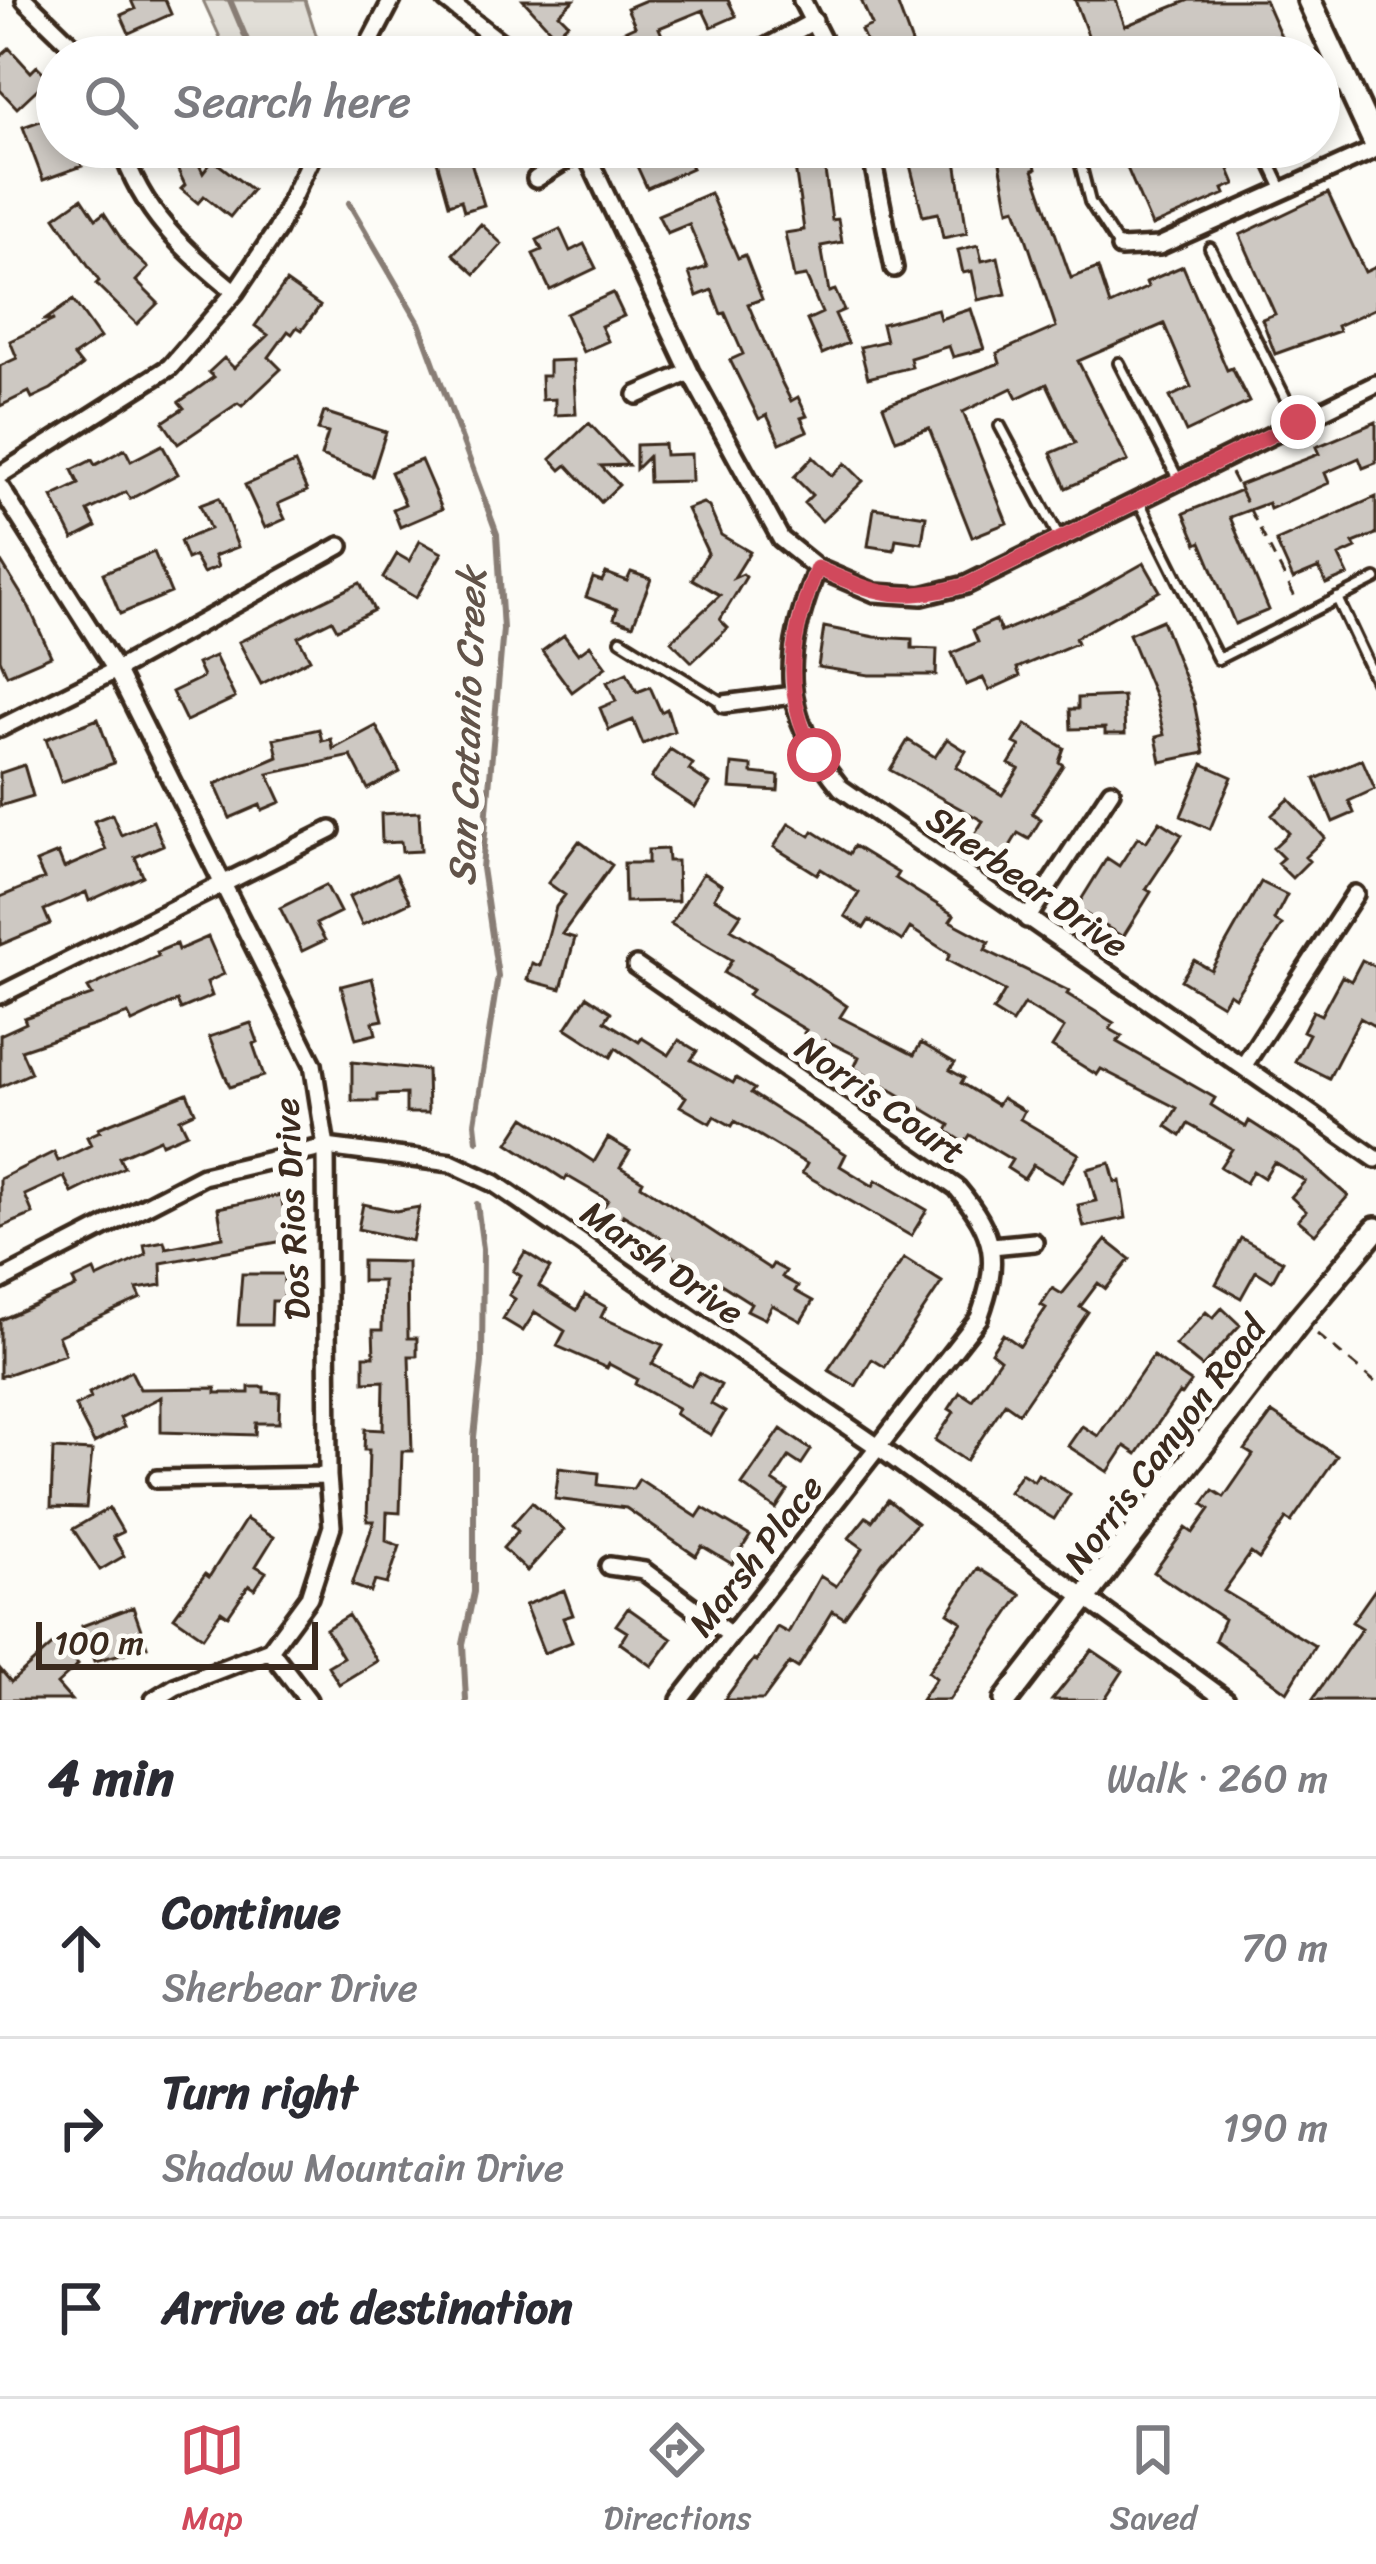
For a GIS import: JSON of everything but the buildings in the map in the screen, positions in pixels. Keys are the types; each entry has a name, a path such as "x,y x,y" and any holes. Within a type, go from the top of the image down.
{"street":[{"path":"25,0 62,36"},
{"path":"373,36 392,0"},
{"path":"446,0 492,36"},
{"path":"802,0 821,36"},
{"path":"1309,0 1325,36"},
{"path":"787,36 814,21"},
{"path":"1340,68 1376,147 1340,163"},
{"path":"129,168 152,215 185,252 235,292"},
{"path":"0,475 170,367 235,292 278,230 306,168"},
{"path":"536,179 552,168"},
{"path":"594,168 689,372 781,539 817,568 875,593 922,596 966,585 1376,384"},
{"path":"874,168 894,268"},
{"path":"1120,248 1159,246 1330,168"},
{"path":"637,395 689,372"},
{"name":"Dos Rios Drive","path":"0,487 116,670 314,1064 326,1147 332,1526 309,1597 270,1650"},
{"path":"0,728 116,670 340,545"},
{"name":"Sherbear Drive","path":"817,568 798,619 792,695 814,755 841,788 1376,1159"},
{"path":"724,704 792,695"},
{"path":"1028,919 1111,791"},
{"path":"0,995 332,830"},
{"path":"1244,1065 1355,894"},
{"name":"Norris Court","path":"636,966 957,1188 980,1216 992,1246"},
{"name":"Marsh Drive","path":"0,1281 203,1176 326,1147 452,1163 494,1183 878,1447 1226,1700"},
{"name":"Norris Canyon Road","path":"1006,1700 1300,1319 1376,1229"},
{"path":"878,1447 979,1318 992,1282 992,1246 1034,1242"},
{"name":"Marsh Place","path":"680,1700 878,1447"},
{"path":"158,1479 328,1476"},
{"path":"609,1566 644,1570 729,1634"},
{"path":"154,1700 175,1687 270,1650 308,1700"}],"lane":[{"path":"1081,168 1090,202 1120,248"},
{"path":"1272,168 1282,190"},
{"path":"1210,248 1298,422"},
{"path":"1119,363 1179,480"},
{"path":"1000,426 1060,538"},
{"path":"1138,500 1218,659 1376,579"},
{"path":"1337,598 1376,681"},
{"path":"621,640 724,704"}],"path":[{"path":"1225,458 1251,518 1271,545 1304,615"},
{"path":"1300,1319 1376,1383"}],"shaded area":[{"path":"203,0 305,0 316,36 219,36"}],"waterway":[{"name":"San Catanio Creek","path":"230,0 245,36"},
{"name":"San Catanio Creek","path":"349,203 419,323 497,534 503,629 482,868 498,976 475,1123 477,1141"},
{"name":"San Catanio Creek","path":"466,1700 463,1644 474,1592 474,1437 482,1362 483,1249 477,1204"}],"route":[{"path":"814,755 792,695 792,658 798,619 817,568 875,593 922,596 966,585 1298,422"}]}
